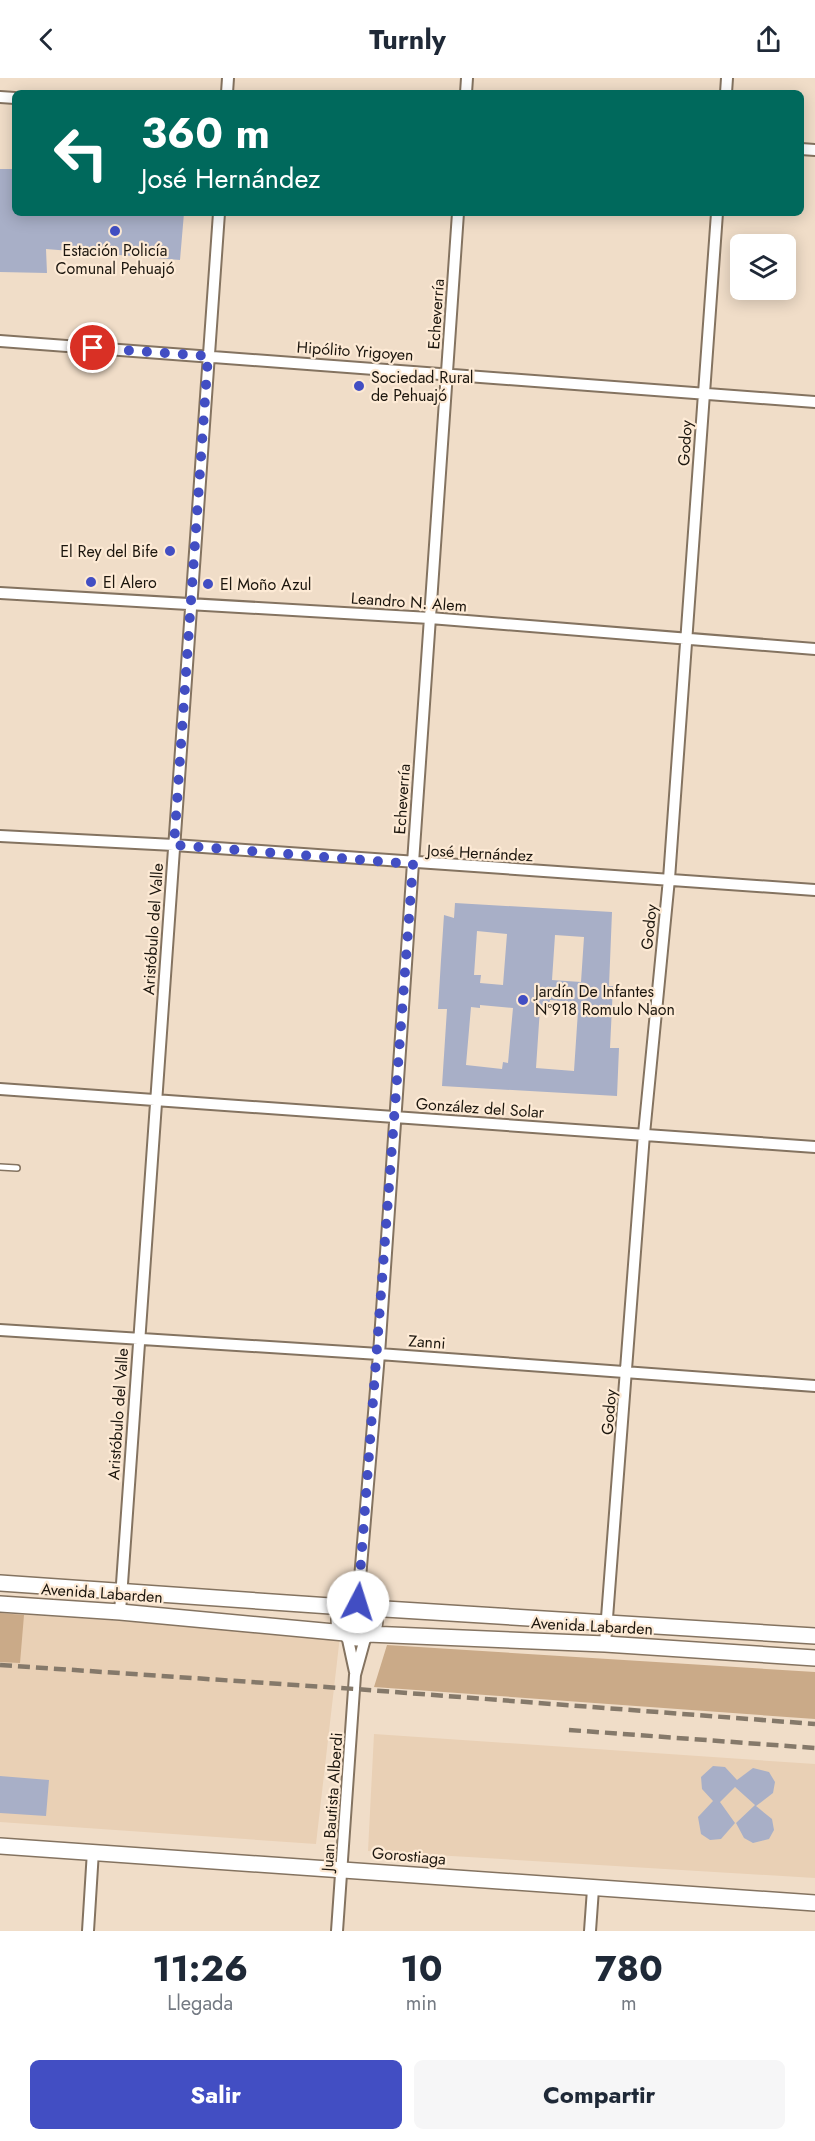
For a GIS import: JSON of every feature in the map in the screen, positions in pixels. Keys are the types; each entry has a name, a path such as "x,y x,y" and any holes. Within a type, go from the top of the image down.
{"main road":[{"name":"Avenida Labarden","path":"0,1583 815,1636"},
{"name":"Avenida Labarden","path":"0,1604 120,1612 346,1634"},
{"path":"358,1606 374,1621 367,1635 356,1638 346,1634 339,1620 358,1606"},
{"name":"Avenida Labarden","path":"367,1635 605,1644 815,1658"},
{"name":"Gorostiaga","path":"0,1846 342,1868 593,1889 815,1904"}],"street":[{"name":"Aristóbulo del Valle","path":"120,1612 219,216"},
{"name":"Echeverría","path":"358,1606 379,1354 458,216"},
{"name":"Godoy","path":"605,1644 644,1134 669,879 717,216"},
{"name":"Hipólito Yrigoyen","path":"0,341 815,402"},
{"name":"Leandro N. Alem","path":"0,593 430,618 815,649"},
{"name":"José Hernández","path":"0,836 174,845 413,864 815,890"},
{"name":"González del Solar","path":"0,1089 815,1147"},
{"name":"Zanni","path":"0,1330 379,1354 815,1386"},
{"name":"Juan Bautista Alberdi","path":"346,1634 356,1676"},
{"name":"Juan Bautista Alberdi","path":"337,1931 356,1676 367,1635"},
{"path":"87,1931 93,1851"},
{"path":"590,1931 593,1889"}],"lane":[{"path":"0,1167 17,1168"}],"shaded area":[{"path":"0,1613 340,1636 316,1844 0,1822"},
{"path":"0,1613 24,1615 20,1663 0,1662"},
{"path":"387,1645 815,1672 815,1719 374,1687"},
{"path":"374,1734 815,1764 815,1878 368,1851"}],"building":[{"name":"Estación Policía Comunal Pehuajó","path":"0,169 12,169 12,216 184,216 180,260 46,249 47,273 0,272"},
{"path":"455,903 612,912 609,986 613,986 610,1048 619,1048 617,1096 442,1086 447,1009 438,1009 444,915 454,918","holes":["477,931 507,934 503,985 480,983 481,975 474,975","555,935 584,937 581,982 552,980","550,1000 573,1002 572,1011 578,1011 574,1071 536,1068 540,1008 549,1009","480,1005 513,1008 508,1063 503,1062 502,1069 466,1065 471,1007 480,1008"]},
{"path":"713,1766 725,1767 737,1780 753,1768 769,1772 775,1782 773,1793 756,1806 772,1819 774,1830 769,1839 753,1843 744,1838 736,1823 755,1805 735,1787 720,1802 735,1823 721,1839 710,1840 701,1834 698,1817 713,1801 702,1789 701,1777"},
{"path":"0,1776 49,1780 46,1816 0,1813"}],"railway":[{"path":"0,1665 815,1724"},
{"path":"569,1730 815,1748"}],"place":[{"name":"Estación Policía Comunal Pehuajó","path":"115,231"},
{"name":"Sociedad Rural de Pehuajó","path":"359,386"},
{"name":"El Rey del Bife","path":"170,551"},
{"name":"El Alero","path":"91,582"},
{"name":"El Moño Azul","path":"208,584"},
{"name":"Jardín De Infantes Nº918 Romulo Naon","path":"523,1000"}],"route":[{"path":"93,348 208,356 174,845 413,864 379,1354 358,1602"}]}
